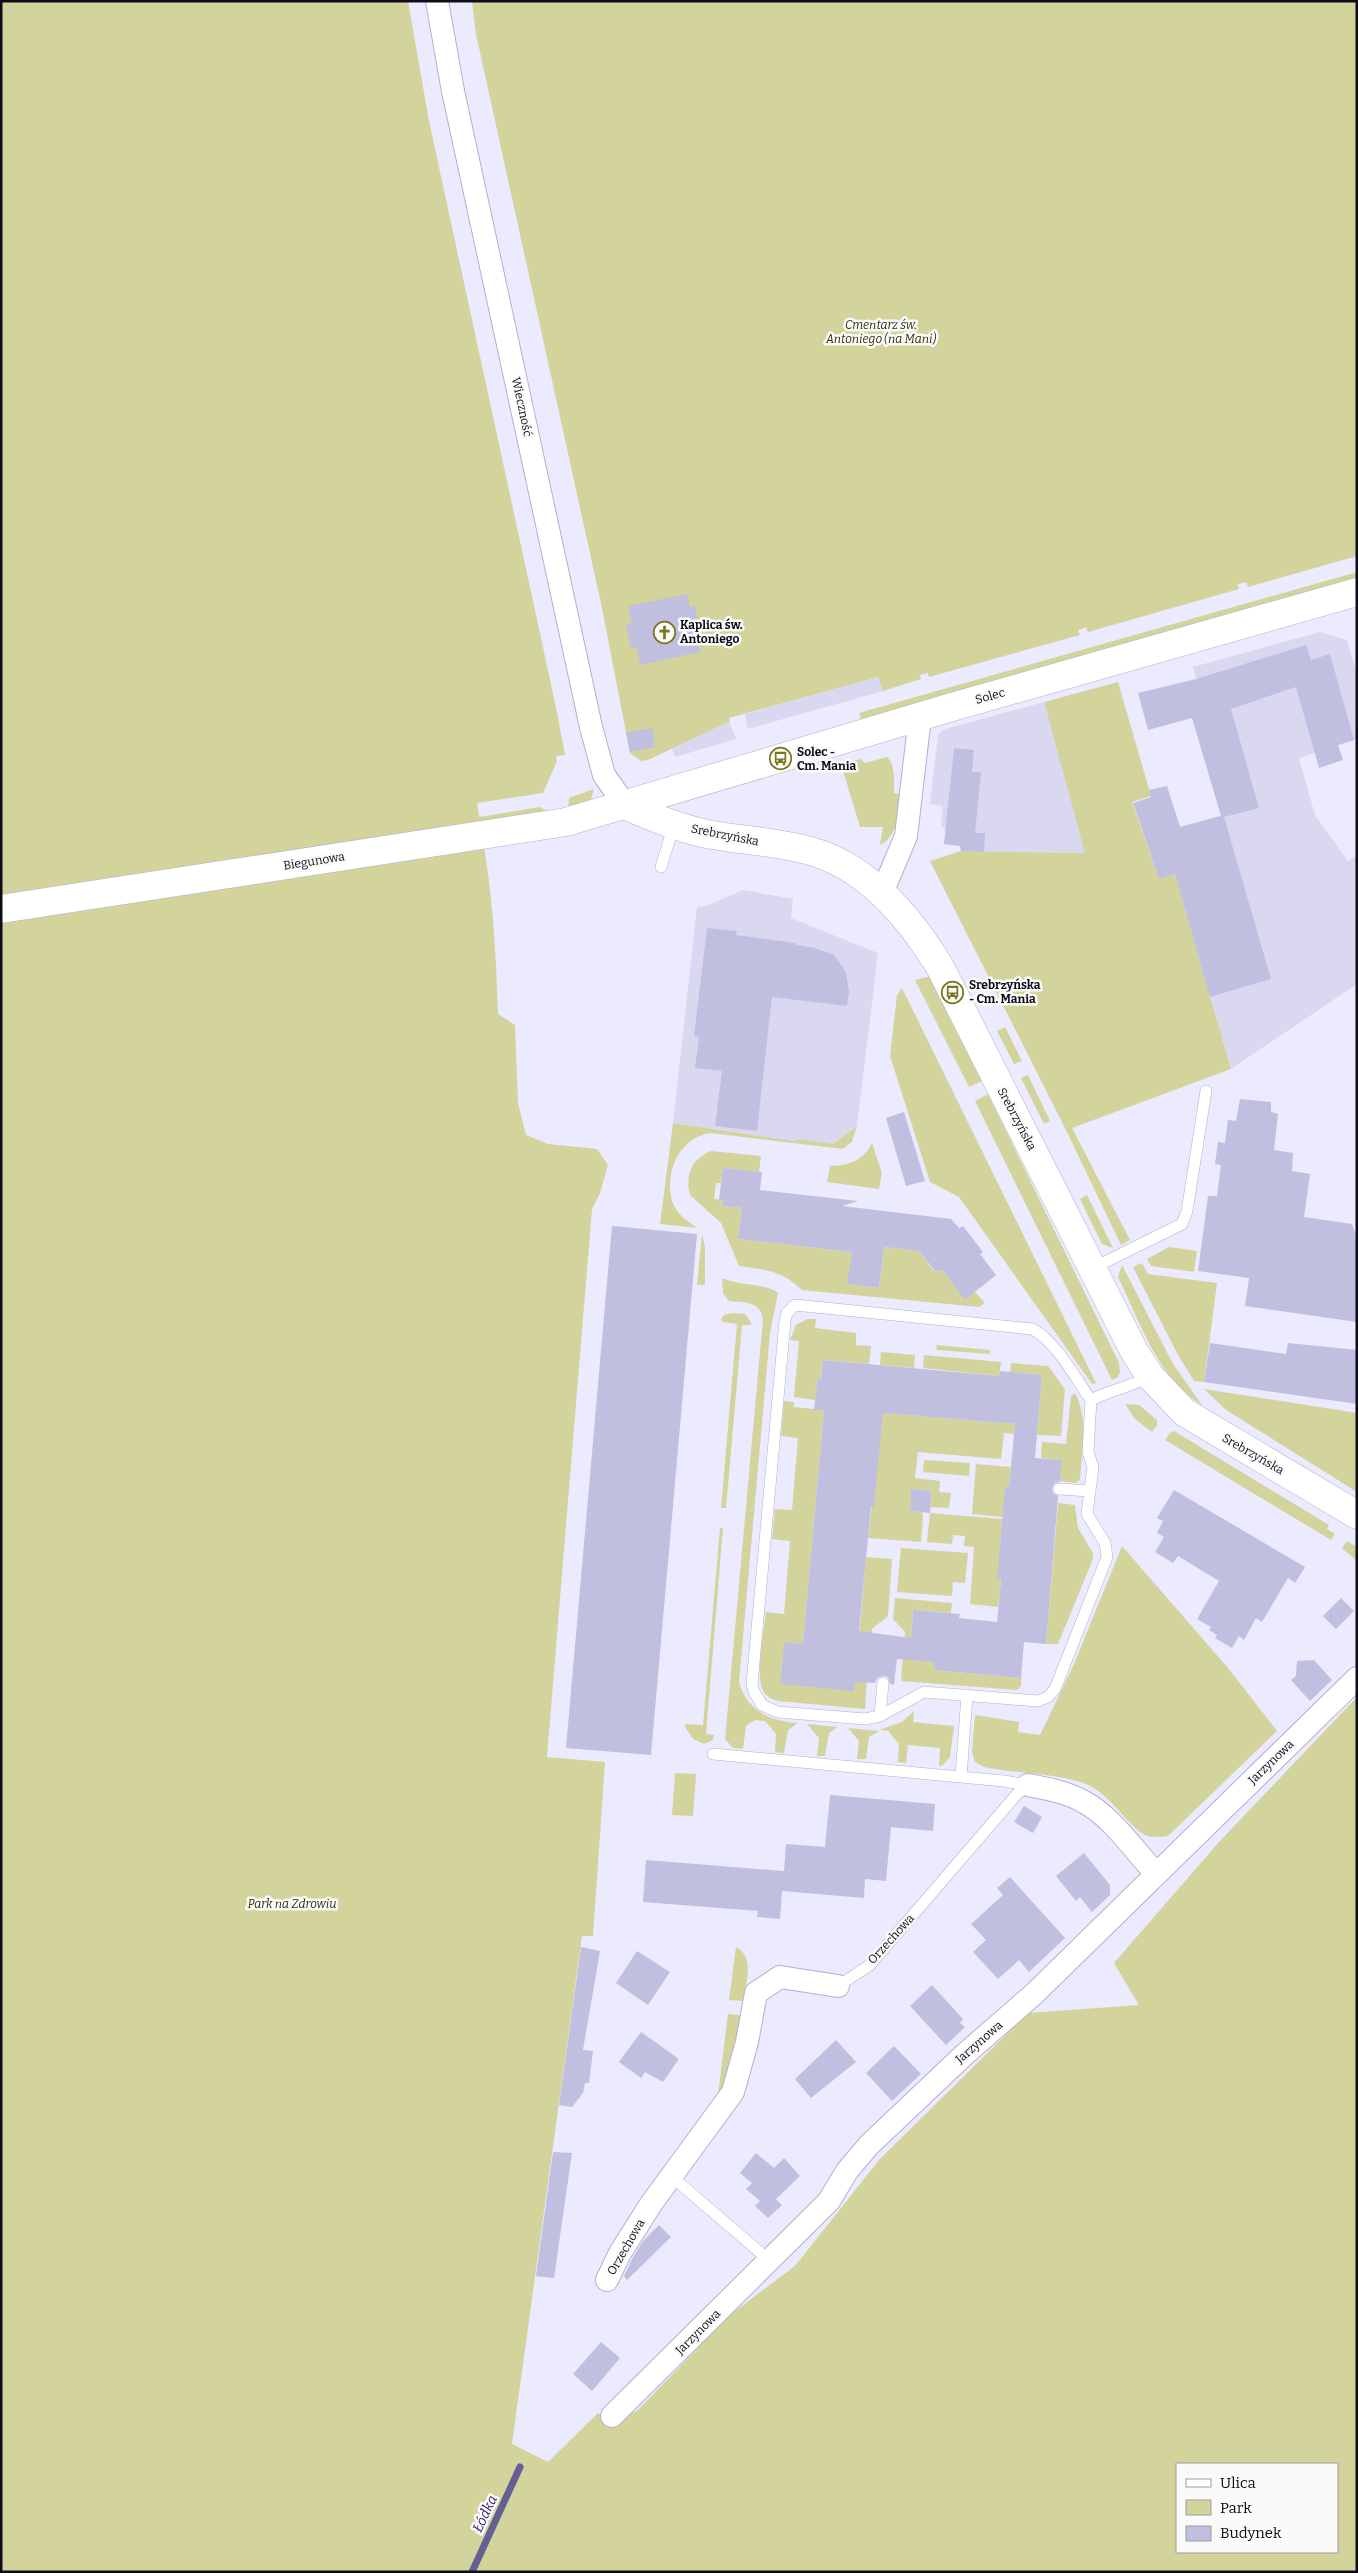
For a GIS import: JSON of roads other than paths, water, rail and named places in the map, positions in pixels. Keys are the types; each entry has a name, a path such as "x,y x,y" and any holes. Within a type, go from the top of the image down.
{"main road":[{"name":"Solec","path":"625,805 920,717 1357,592"},
{"name":"Srebrzyńska","path":"625,805 674,825 700,832 821,854 850,869 882,893 917,932 940,967 1134,1351 1150,1376 1184,1412 1357,1515"},
{"name":"Biegunowa","path":"1,908 536,827 566,822 625,805"}],"street":[{"name":"Wieczność","path":"437,1 455,100 595,743 606,781 625,805"},
{"path":"882,893 906,836 920,717"},
{"name":"Jarzynowa","path":"612,2416 830,2201 847,2171 869,2145 964,2055 1036,1993 1357,1678"},
{"path":"1028,1785 1058,1790 1084,1801 1099,1811 1156,1874"},
{"name":"Orzechowa","path":"607,2280 632,2232 733,2092 747,2042 756,1993 780,1977 838,1986"}],"lane":[{"path":"660,867 674,825"},
{"path":"1093,1268 1182,1224 1187,1211 1206,1091"},
{"path":"794,1305 1032,1329 1041,1333 1091,1400 1088,1452 1093,1467 1090,1491 1087,1514 1105,1543 1107,1557 1054,1689 1048,1697 1038,1701 924,1692 880,1716 865,1719 778,1712 762,1704 754,1692 752,1684 785,1321 790,1308 794,1305"},
{"path":"1091,1400 1107,1393 1133,1386 1150,1376"},
{"path":"1059,1489 1090,1491"},
{"path":"880,1716 883,1683"},
{"path":"961,1777 967,1695"},
{"path":"713,1754 1028,1785"},
{"name":"Orzechowa","path":"838,1986 870,1965 1017,1794 1028,1785"},
{"path":"671,2176 770,2261"}],"waterway":[{"name":"Łódka","path":"472,2572 520,2467"}],"place":[{"name":"Kaplica św. Antoniego","path":"664,632"},
{"name":"Solec - Cm. Mania","path":"781,759"},
{"name":"Srebrzyńska - Cm. Mania","path":"953,992"}],"park label":[{"name":"Cmentarz św. Antoniego (na Mani)","path":"881,332"},
{"name":"Park na Zdrowiu","path":"292,1904"}]}
